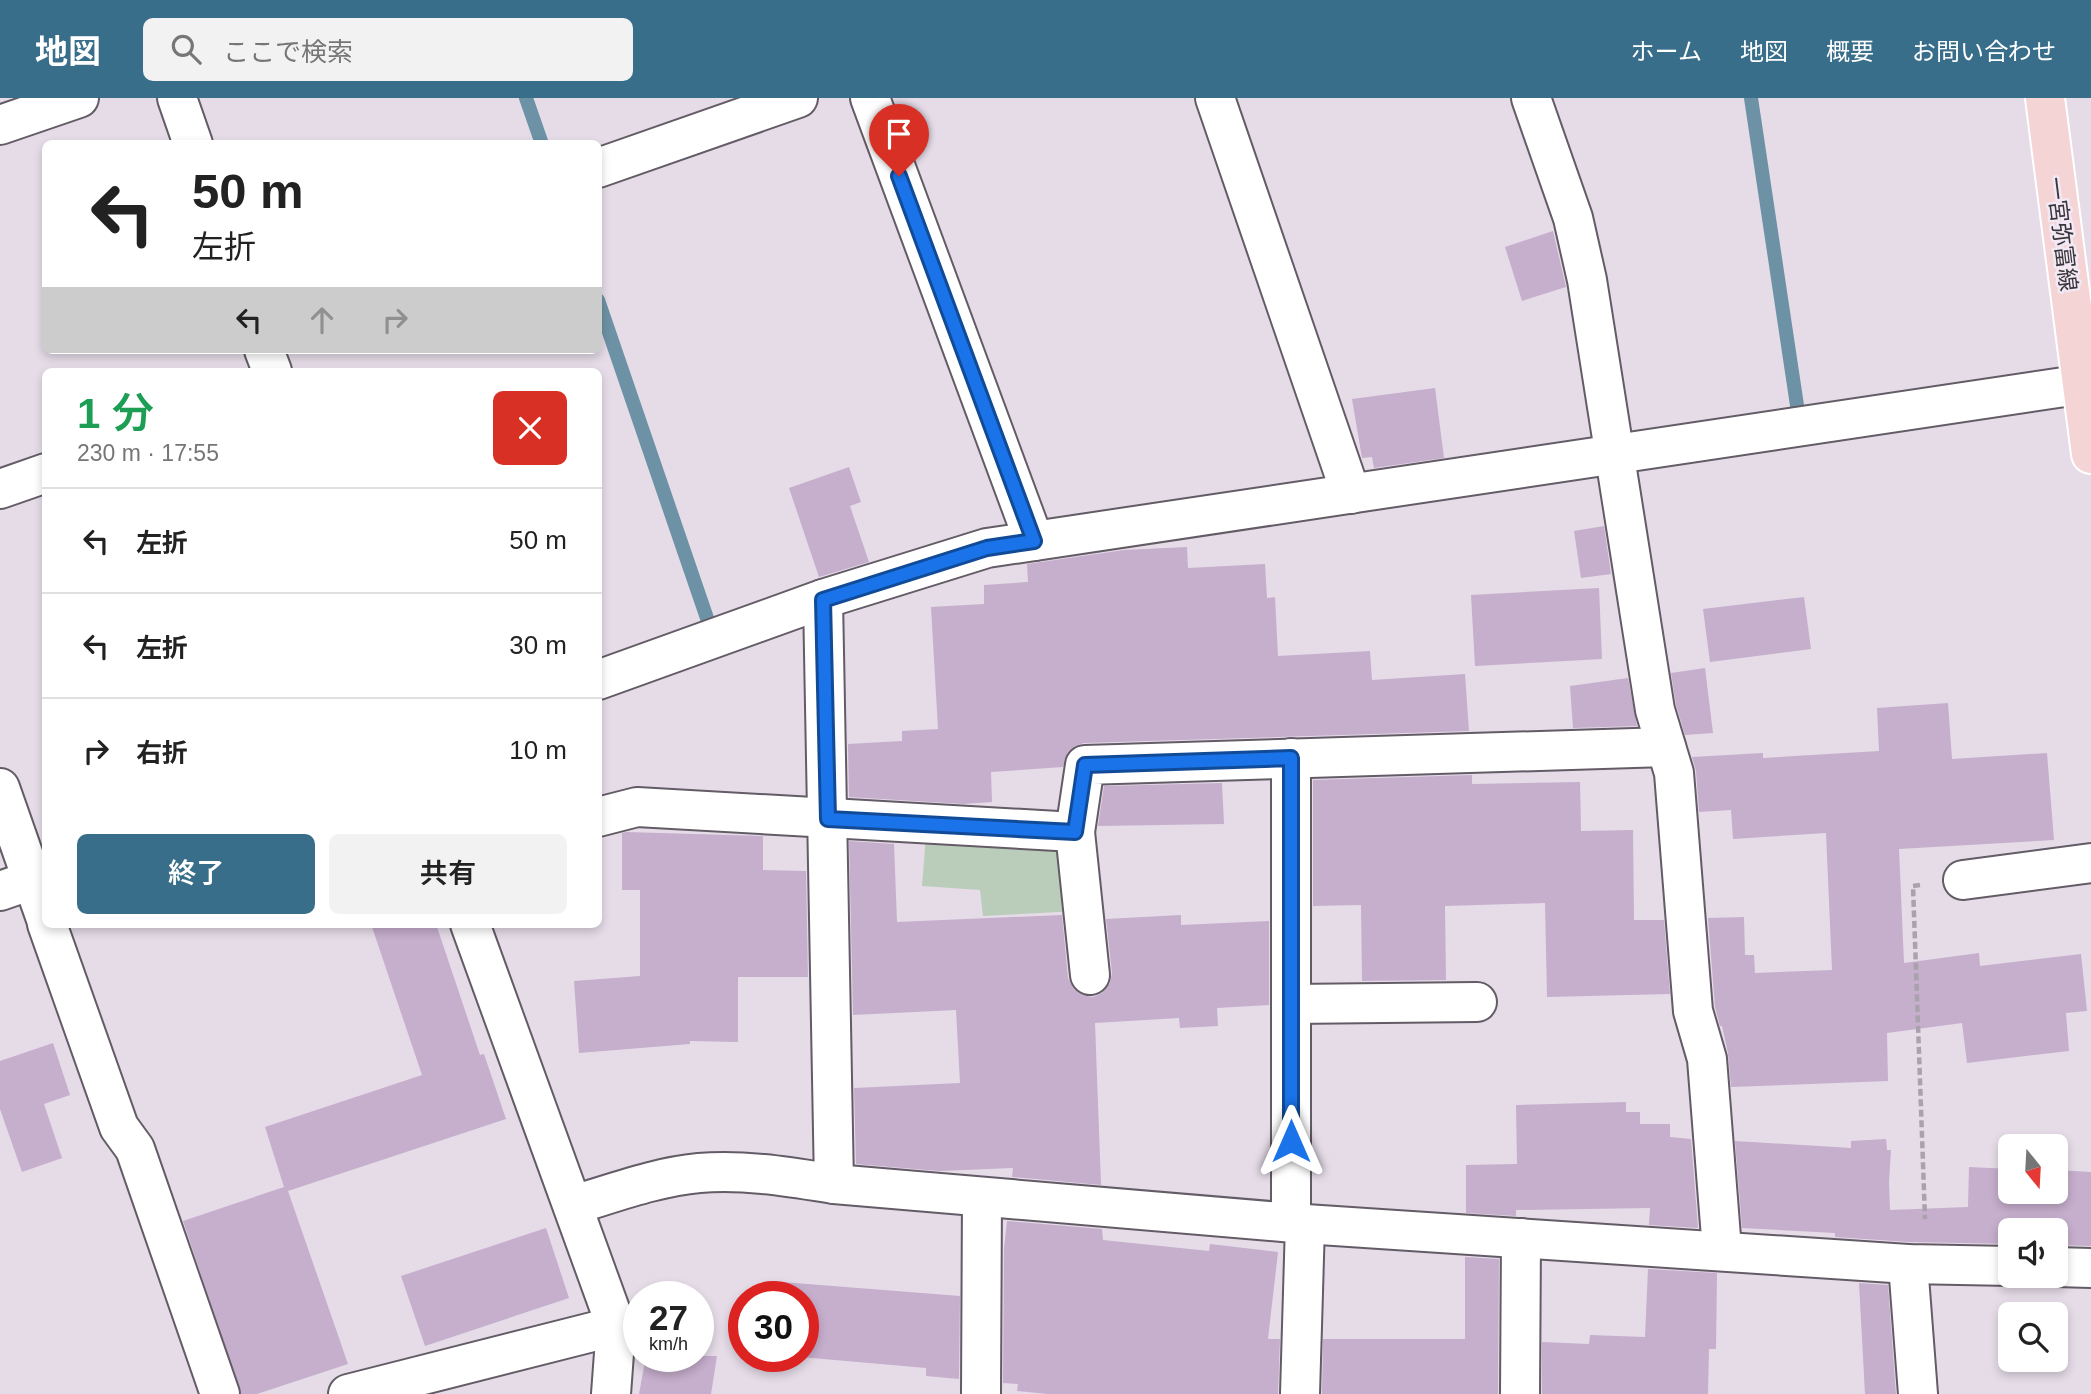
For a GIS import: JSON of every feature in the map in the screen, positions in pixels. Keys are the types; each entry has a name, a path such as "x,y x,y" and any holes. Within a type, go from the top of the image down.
{"main road":[{"name":"一宮弥富線","path":"2045,98 2086,384 2091,454"}],"street":[{"path":"0,125 79,98"},
{"path":"177,98 192,140"},
{"path":"602,167 798,98"},
{"path":"870,98 1034,541"},
{"path":"1215,98 1351,494"},
{"path":"1531,98 1573,218 1587,280 1655,710 1674,773 1693,1011 1707,1059 1722,1250"},
{"path":"602,679 823,600 987,548 2086,384"},
{"path":"0,489 42,474"},
{"path":"823,600 834,1184"},
{"path":"1090,975 1075,832 1085,765 1666,747"},
{"path":"1291,758 1291,1004 1300,1394"},
{"path":"0,788 26,882 42,912"},
{"path":"602,816 636,807 1075,832"},
{"path":"1963,880 2091,863"},
{"path":"48,928 119,1127 135,1149 220,1394"},
{"path":"471,928 616,1326 611,1394"},
{"path":"1291,1004 1476,1002"},
{"path":"573,1205 661,1180 700,1173 768,1174 834,1184 1298,1224 1917,1264 1998,1266"},
{"path":"981,1394 982,1196"},
{"path":"1520,1394 1521,1238"},
{"path":"1917,1264 1918,1394"},
{"path":"2068,1267 2091,1268"},
{"path":"348,1394 616,1326"}],"path":[{"path":"1917,1264 1913,886 1963,880"}],"green space":[{"path":"926,836 1071,846 1078,911 983,916 980,890 922,886"}],"building":[{"path":"1553,231 1566,287 1522,301 1505,247"},
{"path":"1435,388 1444,458 1374,468 1372,457 1362,458 1352,399"},
{"path":"849,467 861,502 850,506 869,562 819,577 789,488"},
{"path":"1604,526 1611,574 1581,578 1574,531"},
{"path":"1187,547 1188,568 1265,564 1267,598 1275,597 1278,656 1370,651 1372,680 1465,674 1469,731 1084,743 1068,752 1063,767 991,772 992,802 964,804 849,797 848,744 902,741 902,731 938,729 931,607 984,604 984,585 1028,582 1027,564 1124,550"},
{"path":"1599,588 1602,659 1475,666 1471,595"},
{"path":"1804,597 1811,649 1710,662 1703,609"},
{"path":"1705,668 1713,733 1685,735 1676,705 1671,673"},
{"path":"1628,678 1637,726 1573,728 1570,686"},
{"path":"1948,703 1952,759 2047,753 2054,840 1899,849 1904,963 1979,953 1980,966 2081,954 2087,1011 2066,1013 2069,1051 1967,1063 1962,1023 1887,1033 1888,1081 1731,1087 1728,1053 1715,1007 1708,918 1744,917 1745,955 1754,955 1755,973 1832,970 1826,833 1733,839 1731,810 1699,812 1696,771 1692,757 1763,753 1763,758 1879,751 1877,708"},
{"path":"1472,775 1472,784 1580,782 1581,831 1633,830 1634,920 1664,920 1670,994 1547,997 1545,903 1445,906 1446,980 1362,981 1361,905 1313,906 1313,780"},
{"path":"1222,783 1224,824 1098,826 1104,786"},
{"path":"622,833 763,836 763,870 806,871 808,977 738,977 738,1042 690,1041 690,1044 579,1053 574,981 640,976 640,890 622,890"},
{"path":"849,841 894,844 897,922 1062,915 1068,978 1073,988 1082,995 1093,997 1102,993 1110,983 1112,973 1106,919 1181,915 1181,925 1269,921 1269,1005 1217,1008 1218,1026 1180,1028 1179,1018 1095,1023 1101,1185 1012,1177 1013,1168 939,1171 856,1164 854,1088 960,1083 956,1010 853,1015"},
{"path":"372,928 437,928 480,1055 484,1054 506,1119 288,1191 348,1364 257,1394 241,1394 183,1221 284,1187 265,1127 422,1075"},
{"path":"53,1043 70,1095 44,1104 62,1158 22,1172 0,1109 0,1061"},
{"path":"1626,1102 1626,1112 1640,1112 1640,1124 1670,1124 1670,1137 1691,1139 1698,1228 1649,1225 1650,1208 1516,1210 1516,1216 1466,1213 1466,1165 1517,1164 1516,1105"},
{"path":"1886,1139 1887,1150 1891,1150 1890,1210 1968,1207 1969,1167 1998,1168 1998,1204 2068,1204 2068,1171 2091,1172 2091,1246 2068,1245 2068,1218 1998,1218 1998,1244 1909,1242 1835,1237 1835,1233 1742,1228 1735,1141 1851,1148 1851,1141"},
{"path":"1007,1221 1102,1229 1103,1240 1209,1251 1210,1244 1278,1252 1268,1339 1280,1339 1278,1394 1048,1394 1017,1391 1018,1384 1003,1383 1004,1249"},
{"path":"546,1228 569,1298 425,1346 401,1276"},
{"path":"1465,1257 1499,1259 1498,1394 1322,1394 1323,1339 1465,1339"},
{"path":"1648,1269 1717,1273 1716,1349 1709,1349 1708,1394 1542,1394 1542,1342 1589,1344 1590,1335 1645,1337"},
{"path":"1859,1283 1888,1285 1896,1394 1865,1394"},
{"path":"819,1285 960,1296 959,1379 926,1376 926,1368 819,1359"},
{"path":"714,1356 717,1356 711,1394 639,1394 643,1372 714,1372"}],"waterway":[{"path":"526,98 541,140"},
{"path":"1751,98 1798,412"},
{"path":"602,312 709,624"}],"route":[{"path":"899,176 1034,541 987,548 823,600 828,819 1075,832 1085,765 1291,758 1291,1141"}]}
